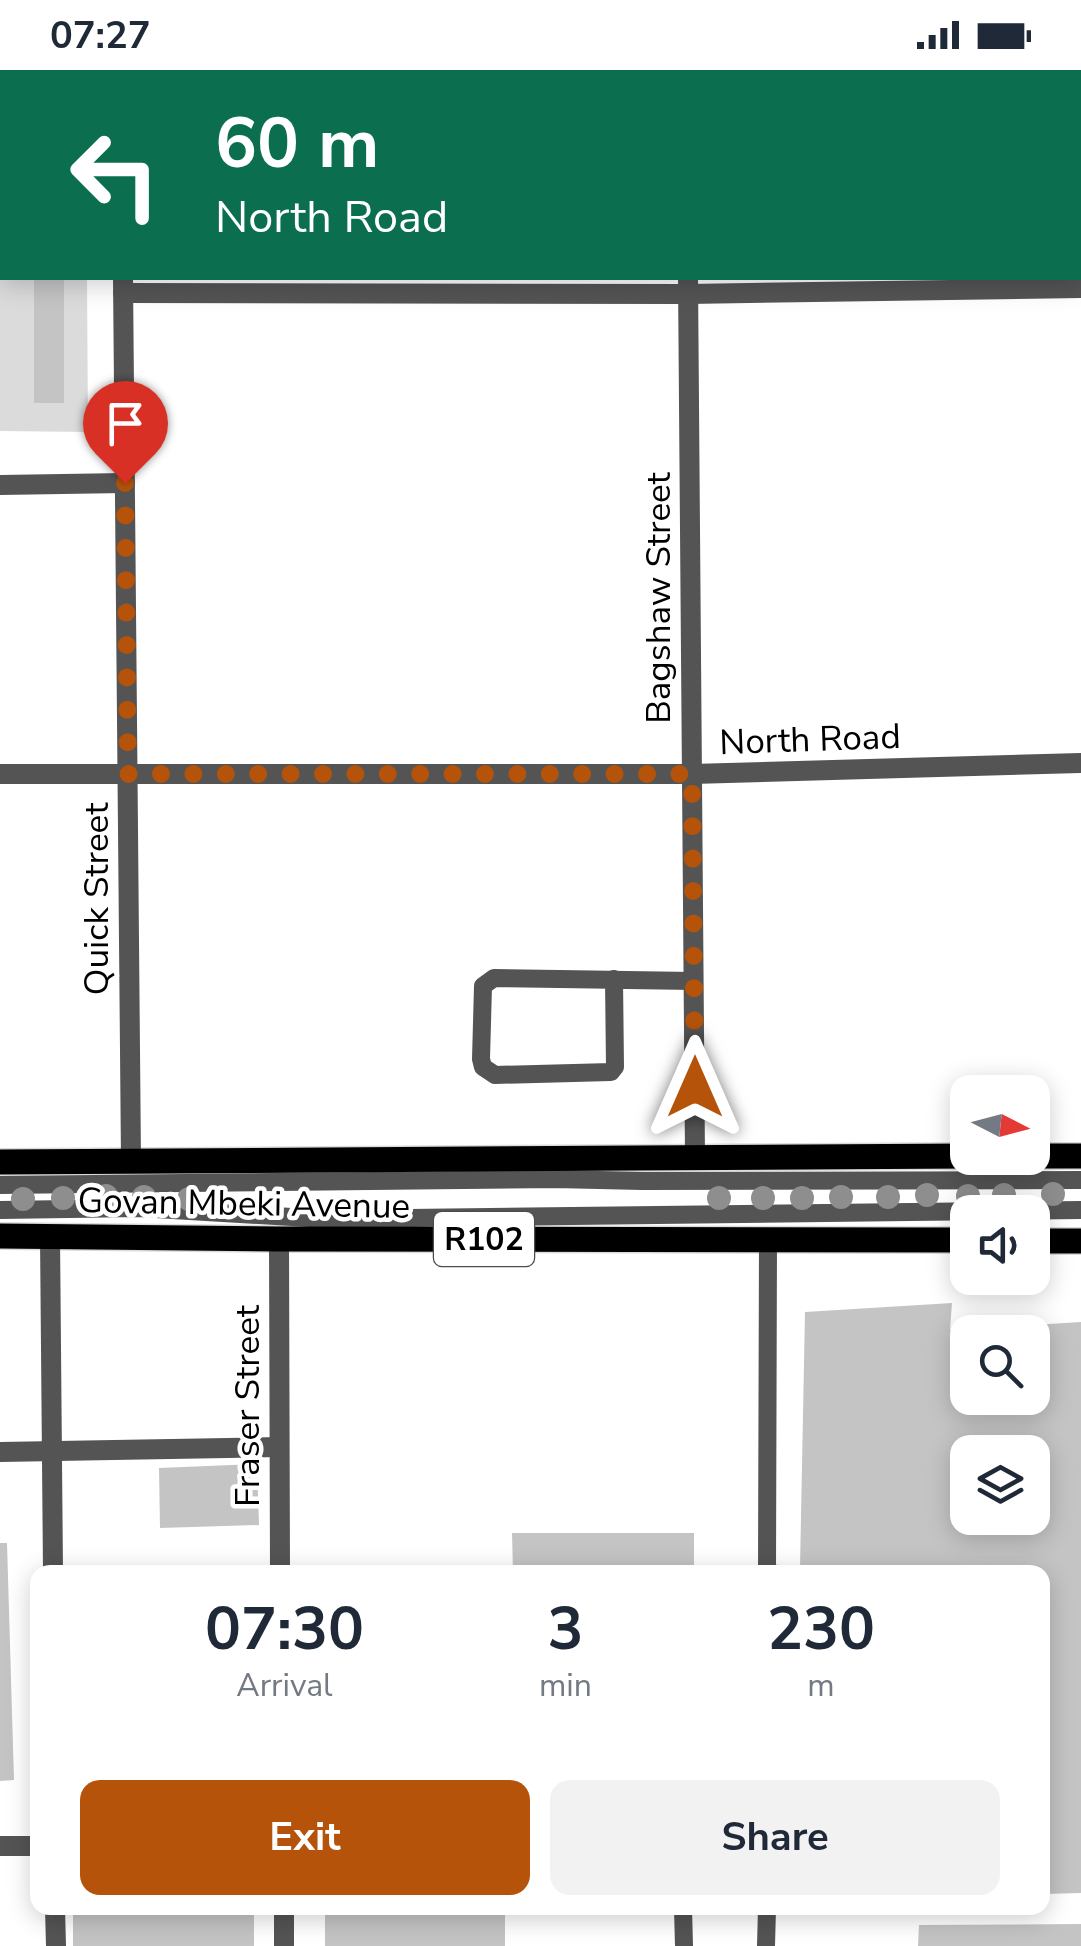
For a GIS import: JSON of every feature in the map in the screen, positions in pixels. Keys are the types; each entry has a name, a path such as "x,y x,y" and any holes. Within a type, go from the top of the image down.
{"main road":[{"name":"Govan Mbeki Avenue","path":"0,1162 950,1156"},
{"path":"1050,1156 1081,1156"},
{"name":"Govan Mbeki Avenue","path":"0,1236 950,1240"},
{"path":"1050,1241 1081,1241"}],"street":[{"path":"123,285 1081,288"},
{"name":"Quick Street","path":"123,285 131,1161"},
{"name":"Bagshaw Street","path":"688,286 696,1157"},
{"path":"0,485 125,483"},
{"name":"North Road","path":"0,774 692,774 1081,763"},
{"path":"50,1236 52,1565"},
{"name":"Fraser Street","path":"279,1240 280,1565"},
{"path":"0,1452 279,1447"},
{"path":"0,1846 30,1846"},
{"path":"55,1915 56,1946"},
{"path":"284,1915 284,1946"}],"lane":[{"path":"614,980 614,1070 495,1075 483,1067 482,992 483,986 494,978 694,981"},
{"path":"0,1185 536,1179 1081,1180"},
{"path":"0,1210 139,1208 326,1219 1081,1210"},
{"path":"767,1565 768,1240"},
{"path":"684,1915 684,1946"},
{"path":"766,1915 766,1946"}],"shaded area":[{"path":"0,280 87,280 88,432 0,431"}],"building":[{"path":"34,280 64,280 64,403 34,403"},
{"path":"952,1303 950,1415 1050,1415 1050,1324 1081,1322 1081,1893 1050,1894 1050,1565 800,1565 805,1312"},
{"path":"257,1464 259,1525 160,1528 159,1468"},
{"path":"512,1533 694,1533 694,1565 513,1565"},
{"path":"0,1543 7,1543 14,1780 0,1781"},
{"path":"73,1915 254,1915 254,1946 73,1946"},
{"path":"325,1915 505,1915 505,1946 325,1946"},
{"path":"1081,1924 1081,1946 918,1946 919,1925"}],"route":[{"path":"125,483 128,774 692,774 695,1087"}]}
